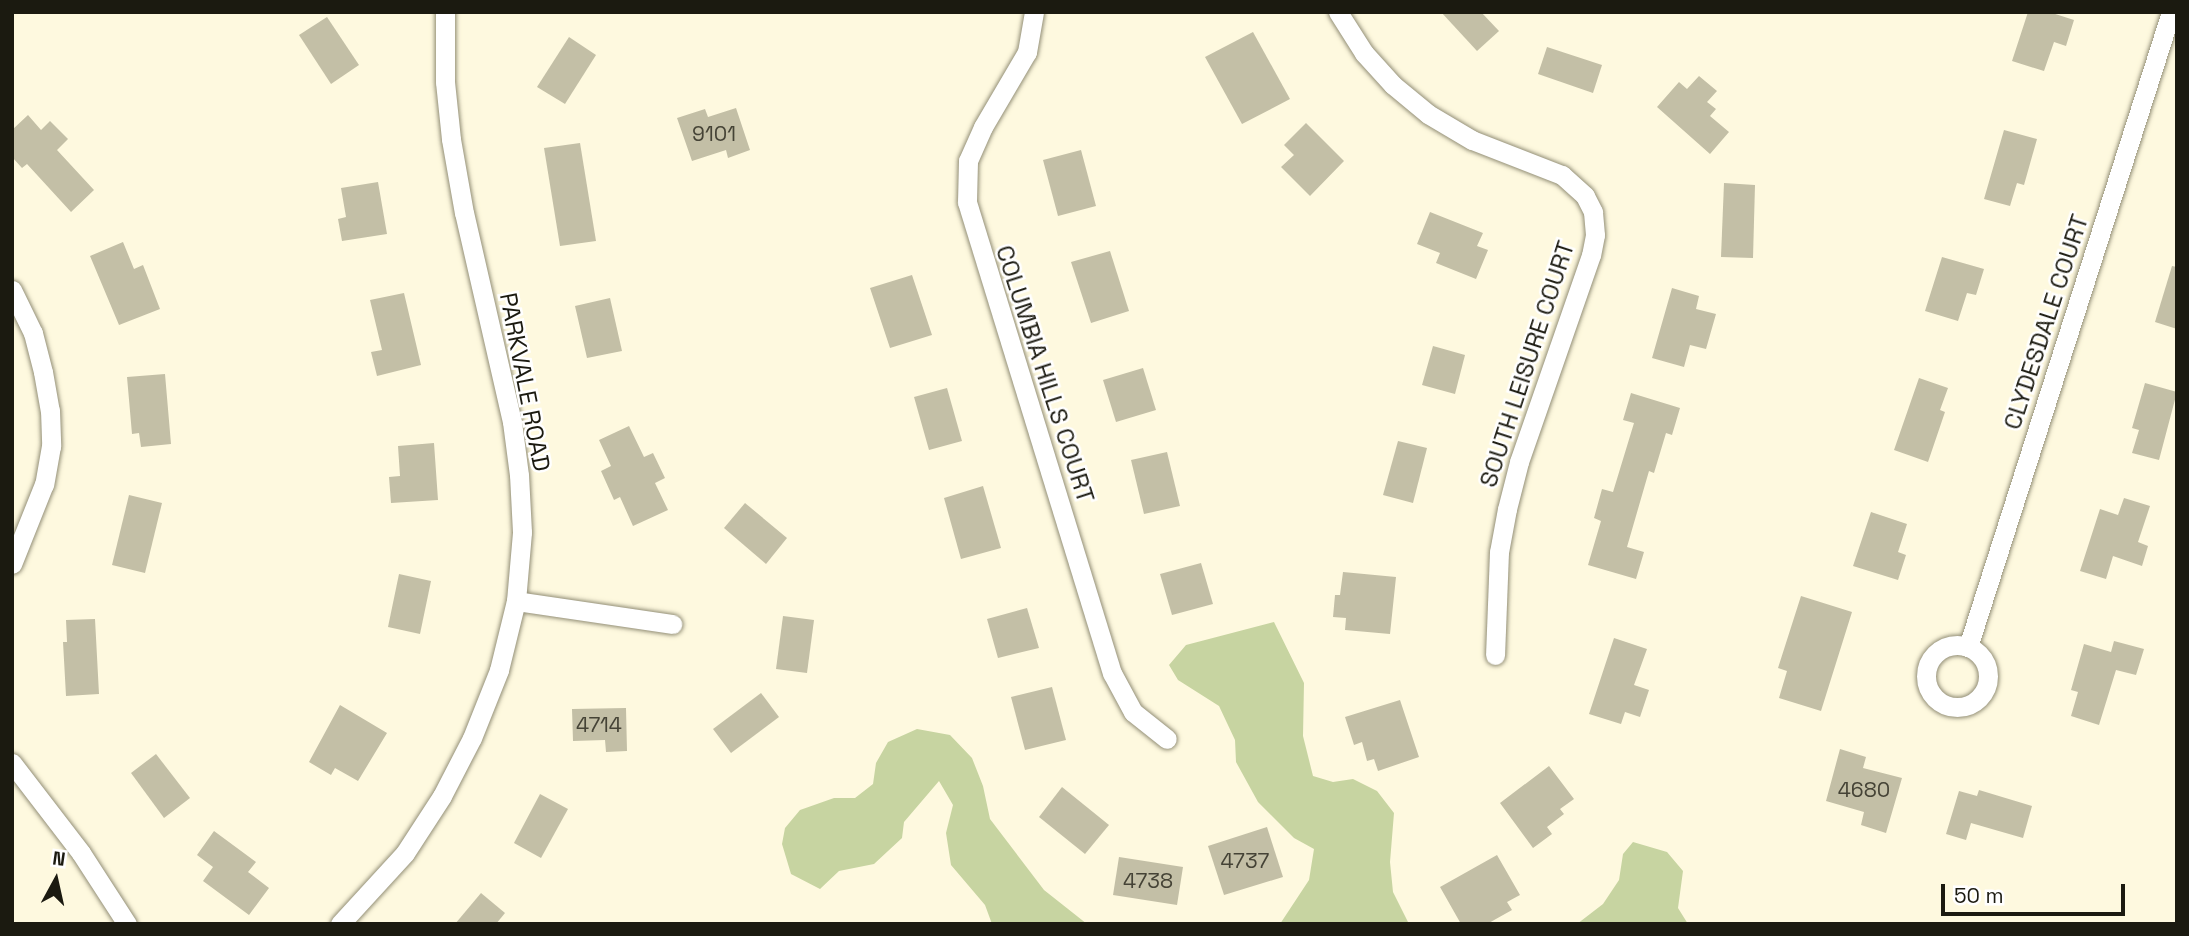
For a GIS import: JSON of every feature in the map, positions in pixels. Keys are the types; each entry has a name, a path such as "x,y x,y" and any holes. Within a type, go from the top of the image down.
{"street":[{"name":"PARKVALE ROAD","path":"340,924 405,853 442,796 472,738 499,670 516,601 522,532 519,475 512,422 464,213 451,139 445,82 445,12"},
{"name":"COLUMBIA HILLS COURT","path":"1034,12 1027,52 982,127 968,161 967,202 1112,673 1133,712 1167,739"},
{"name":"SOUTH LEISURE COURT","path":"1338,12 1364,53 1393,85 1429,114 1472,140 1562,175 1585,196 1593,212 1595,235 1591,256 1519,462 1507,509 1499,562 1495,655"},
{"name":"CLYDESDALE COURT","path":"1968,647 2171,12"},
{"path":"12,290 33,333 43,372 50,410 51,446 44,484 12,564"},
{"path":"516,601 672,624"},
{"path":"12,763 81,853 127,924"}],"green space":[{"path":"1274,622 1304,683 1303,736 1313,776 1333,782 1353,779 1377,791 1394,813 1390,862 1393,892 1409,924 1280,924 1309,880 1314,849 1294,838 1258,802 1236,762 1235,740 1219,706 1178,680 1169,665 1186,645"},
{"path":"917,729 950,735 972,758 983,786 990,819 1044,890 1087,924 992,924 985,905 951,865 946,833 953,805 939,781 904,822 902,838 874,864 839,871 820,889 791,874 782,844 785,828 800,810 834,798 855,798 873,784 876,763 888,742"},
{"path":"1633,842 1667,852 1683,871 1678,908 1688,924 1577,924 1603,904 1619,880 1623,854"}],"building":[{"path":"1441,12 1481,12 1499,31 1477,51"},
{"path":"2028,12 2049,12 2074,20 2066,46 2054,42 2044,71 2012,61"},
{"path":"327,17 359,65 331,84 299,35"},
{"path":"1253,32 1290,99 1242,124 1205,57"},
{"path":"569,37 596,55 565,104 537,87"},
{"path":"1547,47 1602,65 1593,93 1538,74"},
{"path":"1699,76 1717,91 1707,102 1716,109 1710,116 1729,132 1710,154 1657,107 1679,82 1687,89"},
{"path":"736,108 750,150 728,158 726,150 692,161 677,118 705,109 708,117"},
{"path":"28,115 41,130 50,121 68,139 57,150 94,190 71,212 27,164 22,168 12,157 12,130"},
{"path":"1306,123 1344,161 1310,196 1281,167 1294,155 1284,145"},
{"path":"2004,130 2037,139 2024,185 2017,183 2010,206 1984,199"},
{"path":"580,143 596,241 560,246 544,148"},
{"path":"1081,150 1096,206 1058,216 1043,160"},
{"path":"378,182 387,234 342,241 338,219 346,217 341,188"},
{"path":"1724,183 1755,185 1753,258 1721,257"},
{"path":"1430,212 1483,233 1477,246 1488,250 1476,279 1436,263 1440,253 1417,244"},
{"path":"123,242 134,269 143,265 160,309 119,325 90,256"},
{"path":"1110,251 1129,311 1091,323 1071,262"},
{"path":"1942,257 1984,269 1976,295 1967,293 1958,321 1925,311"},
{"path":"2172,266 2177,267 2177,329 2155,322"},
{"path":"912,275 932,335 890,348 870,288"},
{"path":"1672,288 1699,296 1696,309 1716,314 1706,349 1690,345 1684,367 1652,358"},
{"path":"404,293 421,365 377,376 371,352 382,350 370,300"},
{"path":"610,298 622,351 587,358 575,306"},
{"path":"1433,346 1465,355 1455,394 1422,385"},
{"path":"1143,368 1156,410 1116,422 1103,380"},
{"path":"165,374 171,444 141,447 139,433 132,434 127,377"},
{"path":"1919,378 1948,388 1940,410 1945,412 1928,462 1894,450"},
{"path":"2145,383 2177,392 2159,460 2132,453 2139,430 2132,428"},
{"path":"947,388 962,441 929,450 914,397"},
{"path":"1631,393 1680,408 1672,435 1666,433 1654,473 1649,471 1627,547 1644,552 1636,579 1588,565 1601,521 1594,518 1602,489 1613,492 1634,423 1623,420"},
{"path":"629,426 644,457 653,453 665,478 655,483 668,510 633,526 620,497 614,500 601,471 611,466 599,440"},
{"path":"1398,441 1427,448 1413,503 1383,495"},
{"path":"434,443 438,500 391,503 389,477 400,476 398,446"},
{"path":"1167,452 1180,506 1144,514 1131,460"},
{"path":"983,486 1001,548 961,559 944,498"},
{"path":"129,495 162,503 145,573 112,565"},
{"path":"2124,498 2150,506 2138,542 2148,546 2142,566 2113,556 2106,579 2080,571 2100,509 2118,515"},
{"path":"745,503 787,538 766,564 724,528"},
{"path":"1871,512 1907,524 1898,552 1906,555 1898,580 1853,566"},
{"path":"1201,563 1213,604 1172,615 1160,574"},
{"path":"1343,572 1396,577 1390,634 1345,630 1346,618 1333,617 1335,595 1340,595"},
{"path":"399,574 431,581 420,634 388,627"},
{"path":"1801,596 1852,612 1821,711 1779,698 1787,671 1778,668"},
{"path":"1027,608 1039,648 998,658 987,619"},
{"path":"783,616 814,620 807,673 776,669"},
{"path":"95,619 99,694 66,696 63,642 67,642 66,620"},
{"path":"1614,638 1647,649 1634,685 1649,690 1640,717 1625,712 1621,724 1589,714"},
{"path":"2114,641 2144,649 2136,675 2116,670 2099,725 2071,716 2078,692 2071,690 2084,644 2111,652"},
{"path":"1052,687 1066,740 1025,750 1011,697"},
{"path":"761,693 779,717 731,753 713,729"},
{"path":"1400,700 1419,757 1378,771 1374,759 1367,761 1362,742 1354,745 1345,717"},
{"path":"340,705 387,733 358,781 335,768 331,775 309,762"},
{"path":"626,708 627,751 606,752 605,740 573,741 572,709"},
{"path":"1840,749 1866,757 1863,768 1902,778 1886,833 1861,825 1864,812 1826,801"},
{"path":"156,754 190,798 164,818 131,773"},
{"path":"1549,766 1574,799 1560,809 1564,814 1547,827 1552,834 1533,848 1500,803"},
{"path":"1062,787 1109,825 1085,854 1039,817"},
{"path":"1979,790 2032,806 2023,838 1971,823 1966,840 1946,834 1959,791 1977,796"},
{"path":"540,794 568,809 541,858 514,843"},
{"path":"1267,827 1283,877 1224,895 1208,846"},
{"path":"214,831 256,862 248,872 269,888 249,915 203,881 213,867 197,855"},
{"path":"1497,855 1520,895 1507,902 1512,910 1487,924 1461,924 1440,887"},
{"path":"1119,857 1183,867 1177,905 1113,895"},
{"path":"481,893 505,913 496,924 455,924"}]}
